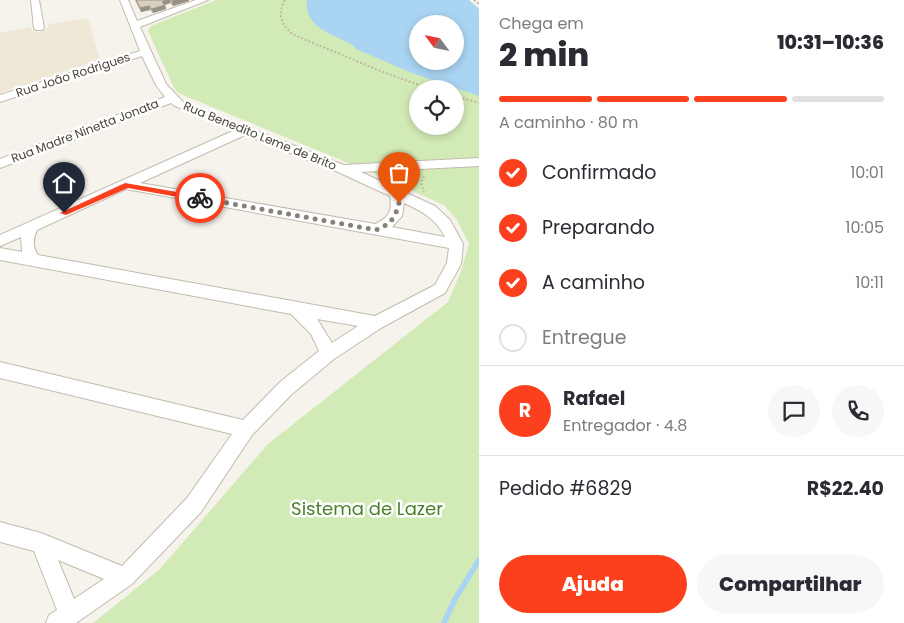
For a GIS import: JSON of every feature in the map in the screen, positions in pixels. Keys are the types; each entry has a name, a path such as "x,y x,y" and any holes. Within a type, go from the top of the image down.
{"street":[{"path":"35,0 40,28"},
{"name":"Rua Benedito Leme de Brito","path":"124,0 162,87 171,99 243,131 342,169 430,209 445,224 456,244"},
{"path":"136,25 204,0"},
{"name":"Rua João Rodrigues","path":"0,99 146,52"},
{"name":"Rua Madre Ninetta Jonata","path":"0,164 171,99"},
{"path":"0,241 243,131"},
{"path":"342,169 479,162"},
{"path":"165,167 164,176 166,183 174,194"},
{"path":"41,543 63,618 126,576 194,505 246,428 286,388 328,354 376,323 440,289 454,264 456,244 127,185"},
{"path":"376,230 390,224 396,215 399,203 396,193"},
{"path":"32,227 25,245 28,254 34,260"},
{"path":"0,254 376,323"},
{"path":"296,309 320,333 328,354"},
{"path":"0,370 246,428"},
{"path":"0,532 41,543 126,576"}],"path":[{"path":"285,0 281,7 280,17 284,26 292,33 386,74 409,82"},
{"path":"474,0 479,4"},
{"path":"464,99 479,103"},
{"path":"428,166 420,183 430,209"}],"shaded area":[{"path":"88,18 100,60 0,93 0,33 30,27 32,31 40,32 48,28 49,24"}],"green space":[{"name":"Sistema de Lazer","path":"216,0 469,0 479,21 479,623 93,623 159,570 268,444 448,302 461,271 469,244 457,220 444,205 375,174 178,93 148,31 151,26"}],"water":[{"path":"307,0 469,0 479,9 479,96 464,91 464,80 432,80 356,49 353,45 321,29 310,17 307,9"}],"building":[{"path":"136,0 167,0 162,2 165,5 152,9 149,6 140,8"}],"waterway":[{"path":"444,623 455,599 479,560"}],"way so far":[{"path":"200,198 376,230 390,224 396,215 399,203"}],"route":[{"path":"64,213 127,185 200,198"}]}
